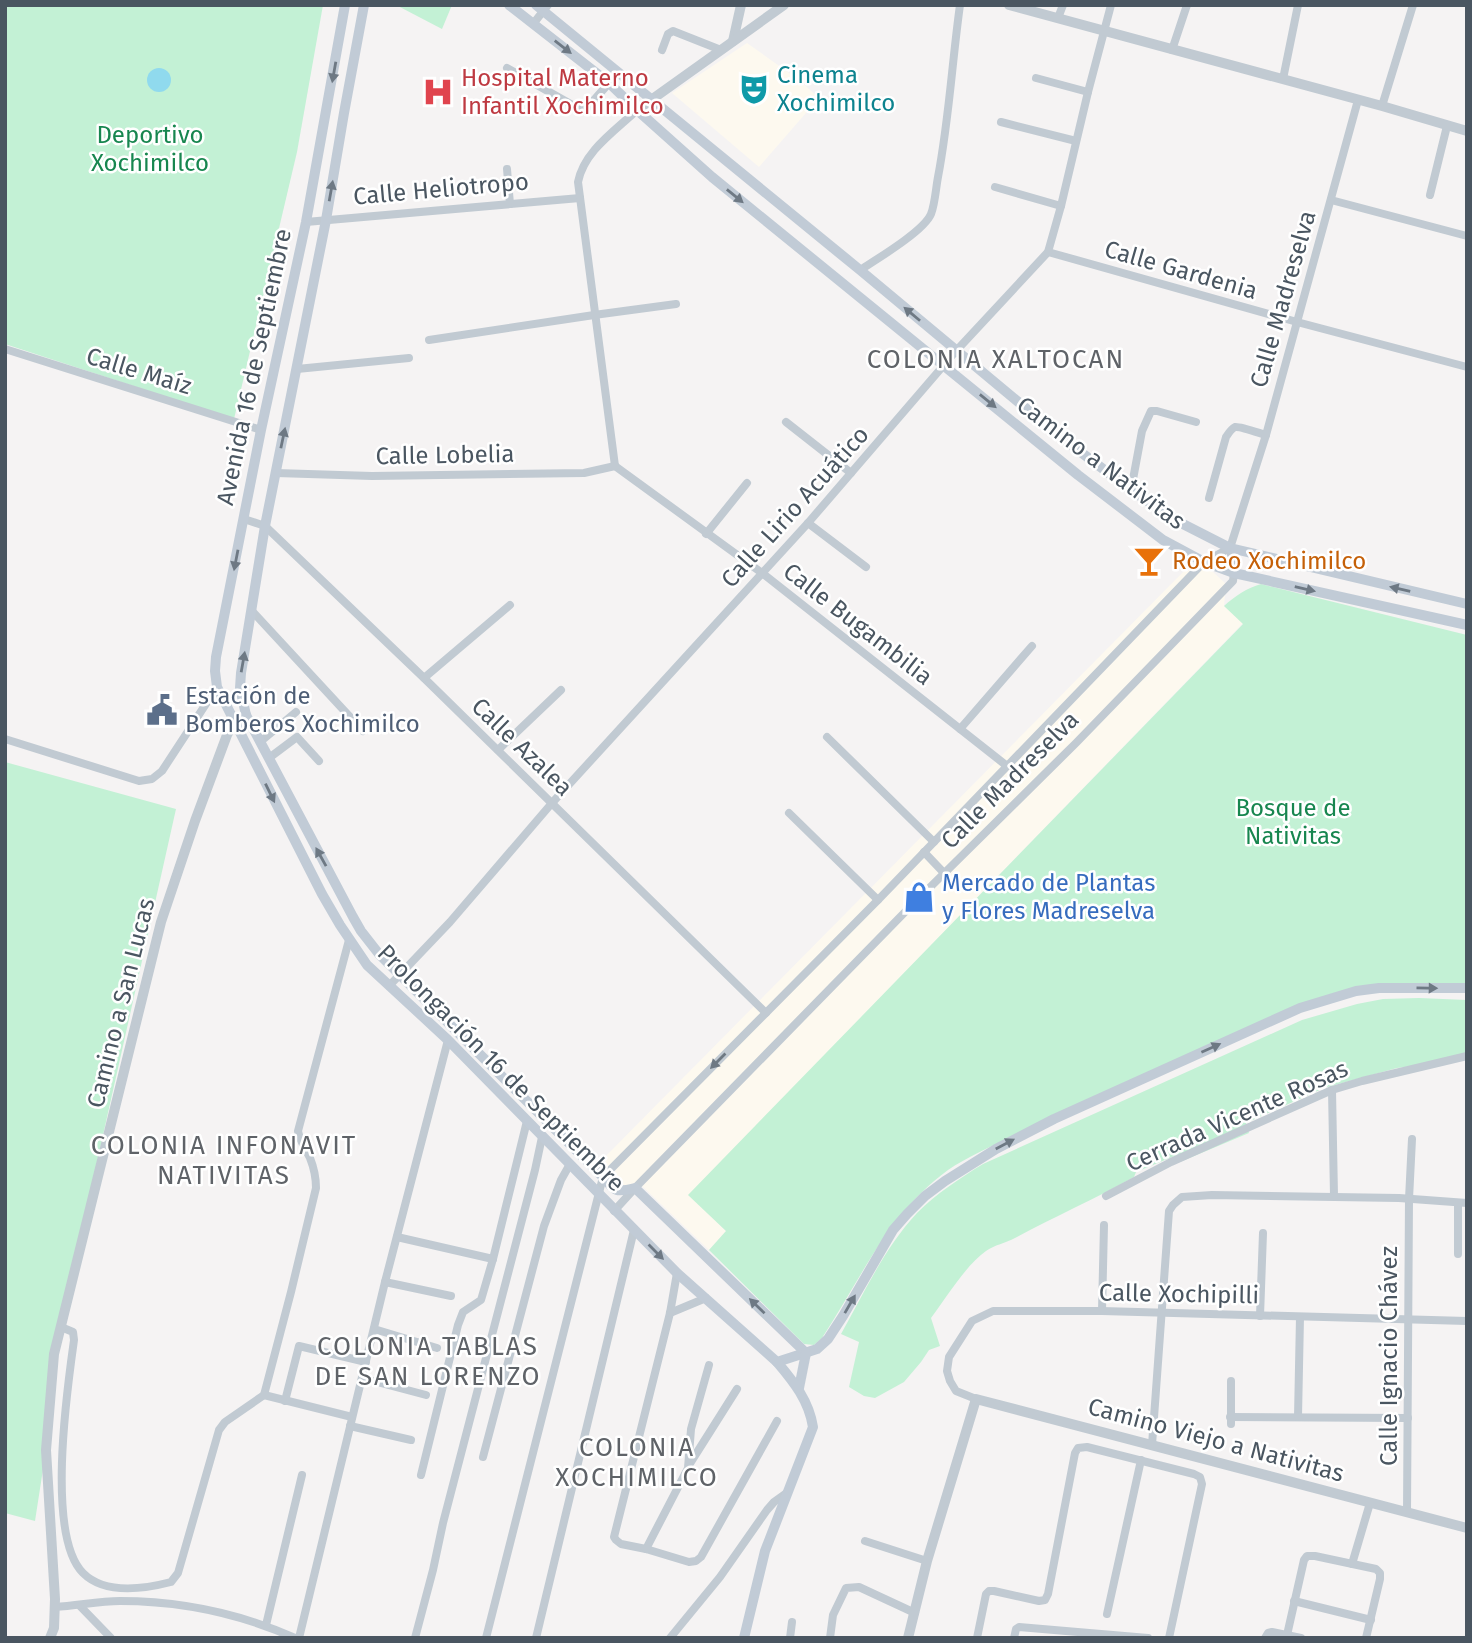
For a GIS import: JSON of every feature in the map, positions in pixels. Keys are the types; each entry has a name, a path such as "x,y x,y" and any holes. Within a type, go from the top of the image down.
{"main road":[{"name":"Avenida 16 de Septiembre","path":"237,727 217,687 216,657 306,222 345,5"},
{"name":"Avenida 16 de Septiembre","path":"252,728 242,701 241,673 265,526 326,220 365,5"},
{"name":"Camino a Nativitas","path":"509,5 609,83 712,177 1078,475 1163,540 1204,562 1234,573 1467,625"},
{"name":"Camino a Nativitas","path":"543,7 1058,435 1179,522 1230,548 1467,604"},
{"path":"339,41 356,46"},
{"path":"327,109 344,113"},
{"name":"Prolongación 16 de Septiembre","path":"237,727 307,865 349,940 367,965 448,1040 677,1273 777,1362 799,1388"},
{"name":"Prolongación 16 de Septiembre","path":"252,728 361,931 379,954 615,1191 635,1188"},
{"path":"777,1362 817,1349 828,1339 893,1230 907,1214 945,1181 996,1149 1055,1119 1300,1007 1379,988 1467,988"},
{"path":"635,1188 806,1353"},
{"path":"744,1638 765,1550 813,1427 799,1388 806,1353"}],"street":[{"path":"733,41 741,5"},
{"path":"615,466 578,182 581,169 593,152 637,110 784,5"},
{"path":"860,270 920,228 931,215 948,109 960,5"},
{"path":"1009,5 1467,131"},
{"path":"1058,18 1063,5"},
{"name":"Calle Lirio Acuático","path":"389,986 450,922 552,803 808,523 956,351 1048,252 1111,5"},
{"path":"1171,50 1187,5"},
{"path":"1283,79 1298,5"},
{"path":"1382,106 1413,5"},
{"path":"533,24 543,7"},
{"path":"662,50 668,34 673,30 721,50"},
{"path":"507,68 583,111 609,83"},
{"path":"1036,78 1088,92"},
{"name":"Calle Madreselva","path":"614,1211 1233,581 1230,548 1266,435 1358,100"},
{"path":"1000,122 1076,141"},
{"path":"1430,195 1447,126"},
{"path":"507,169 510,204"},
{"path":"995,187 1061,206"},
{"name":"Calle Heliotropo","path":"306,222 580,198"},
{"path":"1331,200 1467,236"},
{"name":"Calle Gardenia","path":"1048,252 1297,323 1467,367"},
{"path":"429,340 676,304"},
{"name":"Calle Maíz","path":"5,349 261,430"},
{"path":"297,369 409,358"},
{"path":"1131,490 1142,431 1151,411 1196,422"},
{"path":"786,422 851,473"},
{"path":"1209,498 1230,430 1239,428 1266,435"},
{"name":"Calle Lobelia","path":"275,473 372,476 584,473 615,466"},
{"name":"Calle Bugambilia","path":"615,466 762,573 1007,766"},
{"path":"706,534 747,483"},
{"name":"Calle Azalea","path":"244,519 265,526 766,1013"},
{"path":"808,523 866,567"},
{"name":"Calle Madreselva","path":"603,1177 878,900 1204,562 1230,548"},
{"path":"424,678 510,605"},
{"path":"252,611 363,731"},
{"path":"960,729 1032,646"},
{"path":"5,739 139,781 152,779 162,771 217,687"},
{"path":"498,750 561,691"},
{"path":"260,742 296,712"},
{"path":"237,727 246,715"},
{"name":"Camino a San Lucas","path":"50,1638 54,1628 55,1607 46,1450 54,1354 162,922 227,735 237,727"},
{"path":"269,758 297,737 319,761"},
{"path":"827,737 934,842"},
{"path":"789,813 878,900"},
{"path":"924,852 944,873"},
{"path":"61,1326 73,1332 74,1340 61,1465 64,1521 71,1553 82,1573 109,1587 136,1588 171,1582 178,1573 219,1430 225,1422 264,1395 316,1188 316,1176 298,1131 349,940"},
{"path":"55,1607 99,1602 144,1602 216,1611 265,1625 297,1638 448,1040"},
{"name":"Cerrada Vicente Rosas","path":"1106,1196 1171,1162 1332,1090 1467,1056"},
{"path":"1332,1090 1334,1196"},
{"path":"421,1475 458,1325 463,1312 481,1300 527,1121"},
{"path":"415,1638 542,1136"},
{"name":"Calle Ignacio Chávez","path":"1407,1512 1409,1199 1412,1139"},
{"path":"483,1457 544,1226 561,1180 570,1164"},
{"path":"486,1638 603,1177"},
{"path":"1152,1445 1169,1211 1182,1197 1334,1196 1462,1203 1458,1254"},
{"path":"1102,1311 1104,1225"},
{"path":"536,1638 634,1230"},
{"path":"1260,1316 1263,1233"},
{"path":"397,1237 493,1259"},
{"path":"677,1273 670,1313 614,1537 616,1541 689,1562 701,1558 777,1421"},
{"path":"385,1282 451,1296"},
{"path":"670,1313 706,1298"},
{"name":"Calle Xochipilli","path":"956,1391 947,1371 949,1357 972,1321 993,1311 1102,1311 1467,1321"},
{"path":"1298,1417 1300,1317"},
{"path":"374,1329 437,1348"},
{"path":"285,1401 299,1346 366,1362"},
{"path":"688,1468 691,1429 709,1365"},
{"path":"362,1378 426,1395"},
{"path":"1231,1381 1230,1421 1298,1417 1408,1418"},
{"path":"646,1549 688,1468 737,1389"},
{"name":"Camino Viejo a Nativitas","path":"956,1391 976,1399 1467,1528"},
{"path":"264,1395 411,1440"},
{"path":"908,1638 927,1561 976,1399"},
{"path":"977,1638 986,1594 989,1591 1045,1600 1075,1453 1078,1448 1087,1447 1200,1477 1202,1483 1169,1638"},
{"path":"1107,1614 1141,1460"},
{"path":"265,1625 303,1475"},
{"path":"670,1638 720,1577 767,1510 788,1492"},
{"path":"1352,1564 1370,1503"},
{"path":"866,1541 927,1561"},
{"path":"1287,1635 1304,1560 1307,1556 1315,1556 1376,1569 1380,1573 1366,1638"},
{"path":"830,1638 832,1615 846,1588 859,1587 915,1613"},
{"path":"1294,1601 1371,1620"},
{"path":"79,1606 111,1638"},
{"path":"790,1638 792,1622"},
{"path":"1014,1638 1016,1629 1024,1627 1148,1638"},
{"path":"1265,1638 1272,1632 1301,1638"}],"shaded area":[{"path":"747,43 799,80 819,98 759,167 672,93"},
{"name":"Mercado de Plantas y Flores Madreselva","path":"1190,565 1212,571 1226,584 1224,606 1243,623 689,1195 726,1231 709,1250 638,1182 621,1188 597,1165"}],"green space":[{"name":"Deportivo Xochimilco","path":"5,5 323,5 297,152 234,419 5,344"},
{"path":"396,5 452,5 442,29"},
{"name":"Bosque de Nativitas","path":"1261,584 1467,635 1467,986 1349,991 1010,1137 970,1157 948,1170 908,1207 877,1248 822,1338 814,1345 804,1344 709,1250 726,1231 688,1195 1243,624 1224,606 1241,593"},
{"path":"5,762 176,809 54,1354 46,1450 35,1521 5,1513"},
{"path":"1383,999 1467,1000 1467,1058 1397,1068 1324,1088 1246,1123 1249,1133 1180,1162 1177,1155 1136,1172 1134,1177 1104,1193 989,1249 964,1273 931,1318 940,1346 929,1350 904,1382 875,1398 864,1396 849,1387 859,1342 841,1334 905,1226 924,1206 957,1181 983,1164 1302,1020"}],"water":[{"path":"159,68 170,75 171,80 164,91 159,92 148,85 147,80 154,69"}],"place":[{"name":"Cinema Xochimilco","path":"754,89"},
{"name":"Hospital Materno Infantil Xochimilco","path":"438,92"},
{"name":"Rodeo Xochimilco","path":"1149,561"},
{"name":"Estación de Bomberos Xochimilco","path":"162,710"},
{"name":"Mercado de Plantas y Flores Madreselva","path":"919,897"}],"district":[{"name":"COLONIA XALTOCAN","path":"996,359"},
{"name":"COLONIA INFONAVIT NATIVITAS","path":"224,1160"},
{"name":"COLONIA TABLAS DE SAN LORENZO","path":"428,1361"},
{"name":"COLONIA XOCHIMILCO","path":"637,1462"}]}
